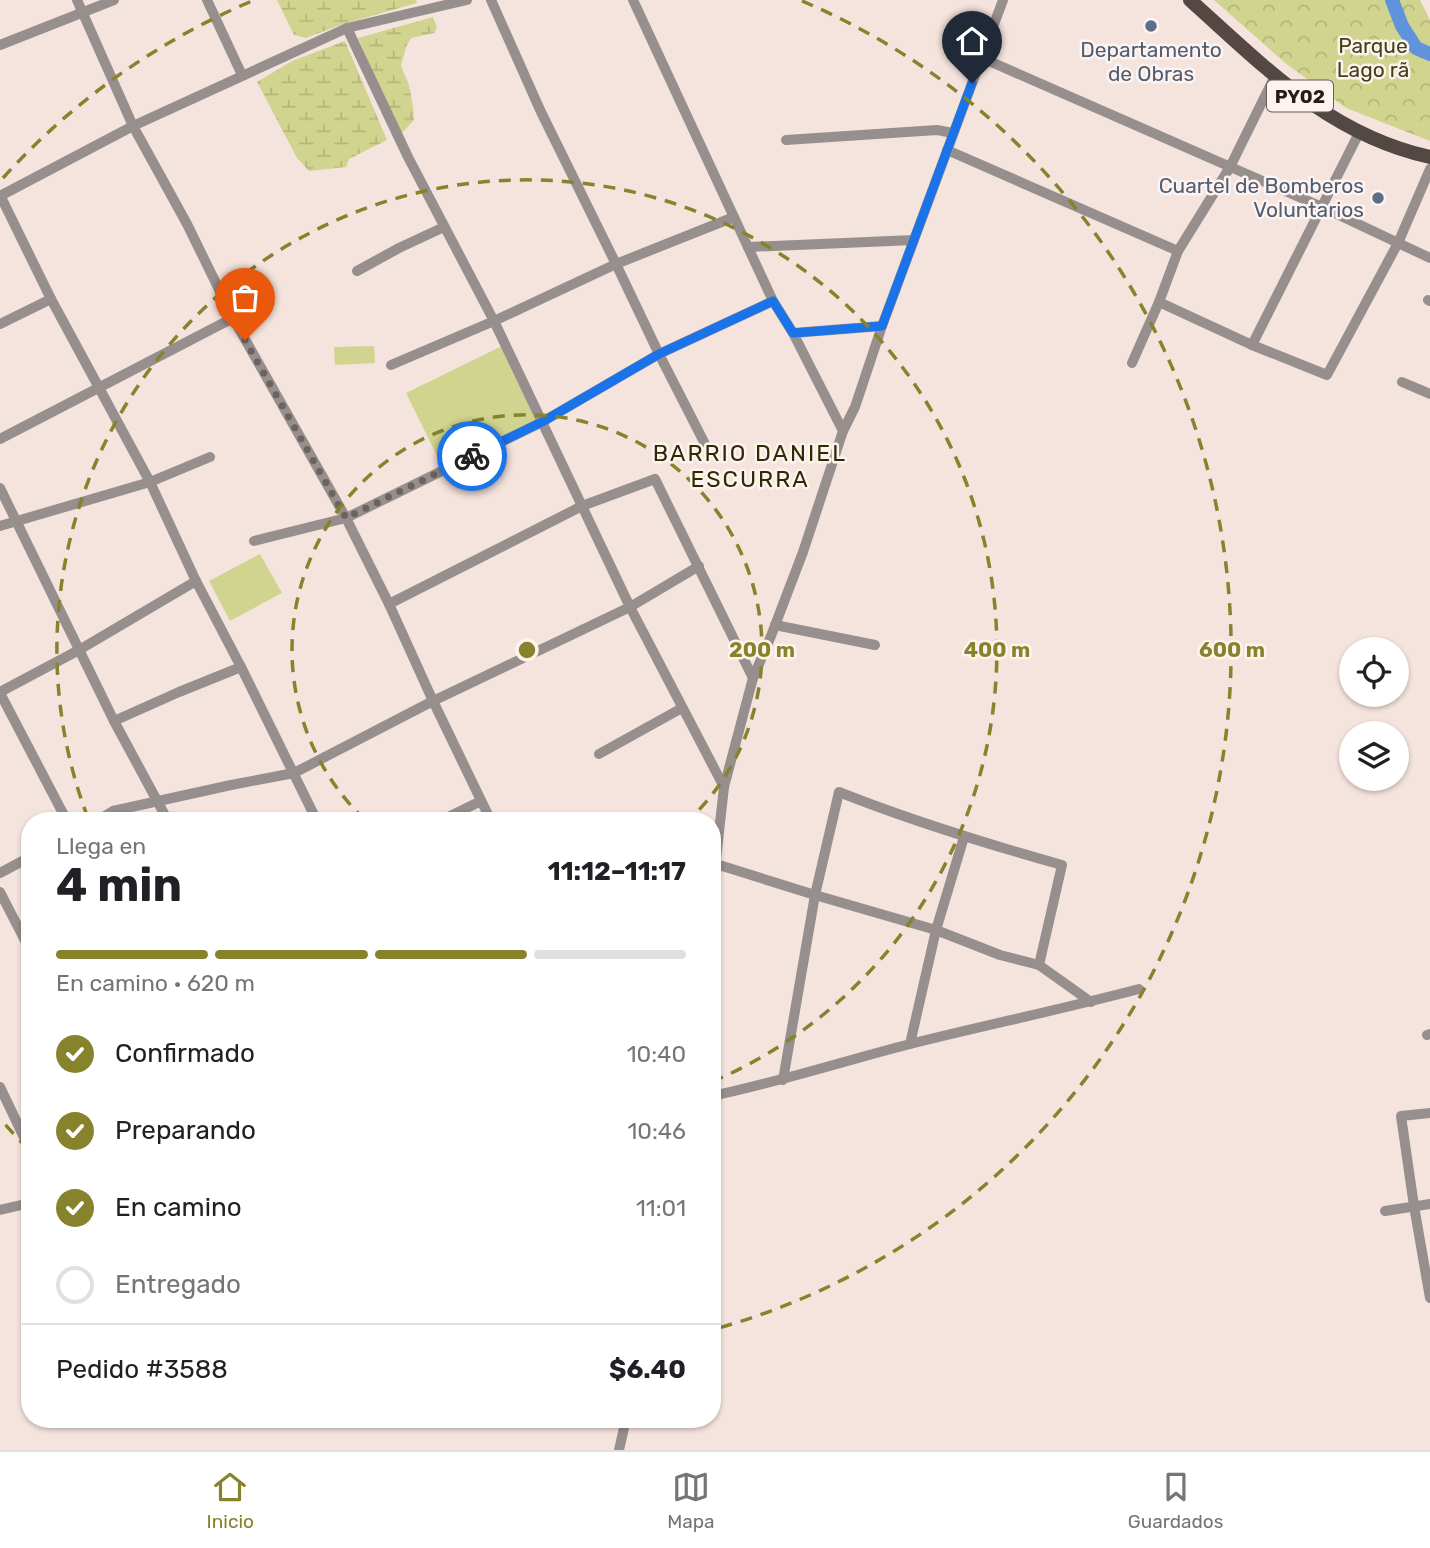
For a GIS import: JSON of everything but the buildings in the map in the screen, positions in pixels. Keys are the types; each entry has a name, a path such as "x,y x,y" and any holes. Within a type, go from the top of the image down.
{"main road":[{"name":"PY02","path":"1191,0 1275,76 1322,111 1359,132 1406,152 1430,157"}],"street":[{"path":"77,0 133,126 187,224 233,318 346,518 486,812"},
{"path":"0,45 114,0"},
{"path":"207,0 242,75"},
{"path":"313,812 196,581 150,482 51,299 0,196 133,126 347,28 467,0"},
{"path":"491,0 541,112 704,442"},
{"path":"633,0 773,301 793,333 843,431"},
{"path":"721,816 724,787 753,678 803,552 843,431 855,407 882,326 1003,0"},
{"path":"347,28 408,157 494,321 630,607 724,787"},
{"path":"982,58 1322,207 1430,258"},
{"path":"1132,362 1178,251 1230,167 1275,76"},
{"path":"786,140 937,130 953,133"},
{"path":"1252,345 1359,132"},
{"path":"947,150 1178,251"},
{"path":"1159,302 1252,345 1327,375 1398,243 1430,169"},
{"path":"391,365 616,264 734,217"},
{"path":"357,271 444,227"},
{"path":"748,247 914,240"},
{"path":"0,324 51,299"},
{"path":"254,541 346,518 542,422 659,354 773,301"},
{"path":"0,439 233,318"},
{"path":"793,333 882,326"},
{"path":"1402,382 1430,394"},
{"path":"0,526 150,482 210,457"},
{"path":"388,604 582,506 655,479 753,678"},
{"path":"0,488 114,721 163,812"},
{"path":"111,812 294,773 433,701 630,607 699,566"},
{"path":"62,812 0,693 196,581"},
{"path":"775,625 875,645"},
{"path":"114,721 241,667"},
{"path":"599,754 682,708"},
{"path":"783,1080 815,895 839,792 876,808 1062,865 1039,965"},
{"path":"458,812 481,801"},
{"path":"910,1044 936,930 964,836"},
{"path":"0,873 21,862"},
{"path":"721,866 936,930 1000,955 1039,965 1091,1002"},
{"path":"0,892 21,933"},
{"path":"721,1094 783,1080 910,1044 1139,989"},
{"path":"0,1087 21,1131"},
{"path":"1430,1113 1401,1116 1430,1297"},
{"path":"1385,1211 1430,1204"},
{"path":"0,1210 21,1205"},
{"path":"619,1450 624,1428"}],"green space":[{"path":"277,0 416,0 417,3 343,24 306,38 294,35"},
{"name":"Parque Lago rã","path":"1214,0 1420,0 1430,20 1430,141 1346,108 1284,62"},
{"path":"433,17 437,28 434,33 411,38 406,47 401,66 409,85 414,120 400,135 358,38"},
{"path":"345,41 387,140 349,159 346,167 309,171 297,158 257,82 292,61"},
{"path":"374,346 375,363 335,365 334,347"},
{"path":"502,346 539,421 443,468 406,393"},
{"path":"260,554 282,593 230,621 209,581"}],"waterway":[{"path":"1392,0 1402,26 1416,48 1430,54"}],"way so far":[{"path":"245,340 346,518 472,456"}],"place":[{"name":"Departamento de Obras","path":"1151,26"},
{"name":"Cuartel de Bomberos Voluntarios","path":"1378,198"}],"district":[{"name":"BARRIO DANIEL ESCURRA","path":"750,466"}],"route":[{"path":"472,456 542,422 659,354 773,301 793,333 882,326 972,83"}]}
